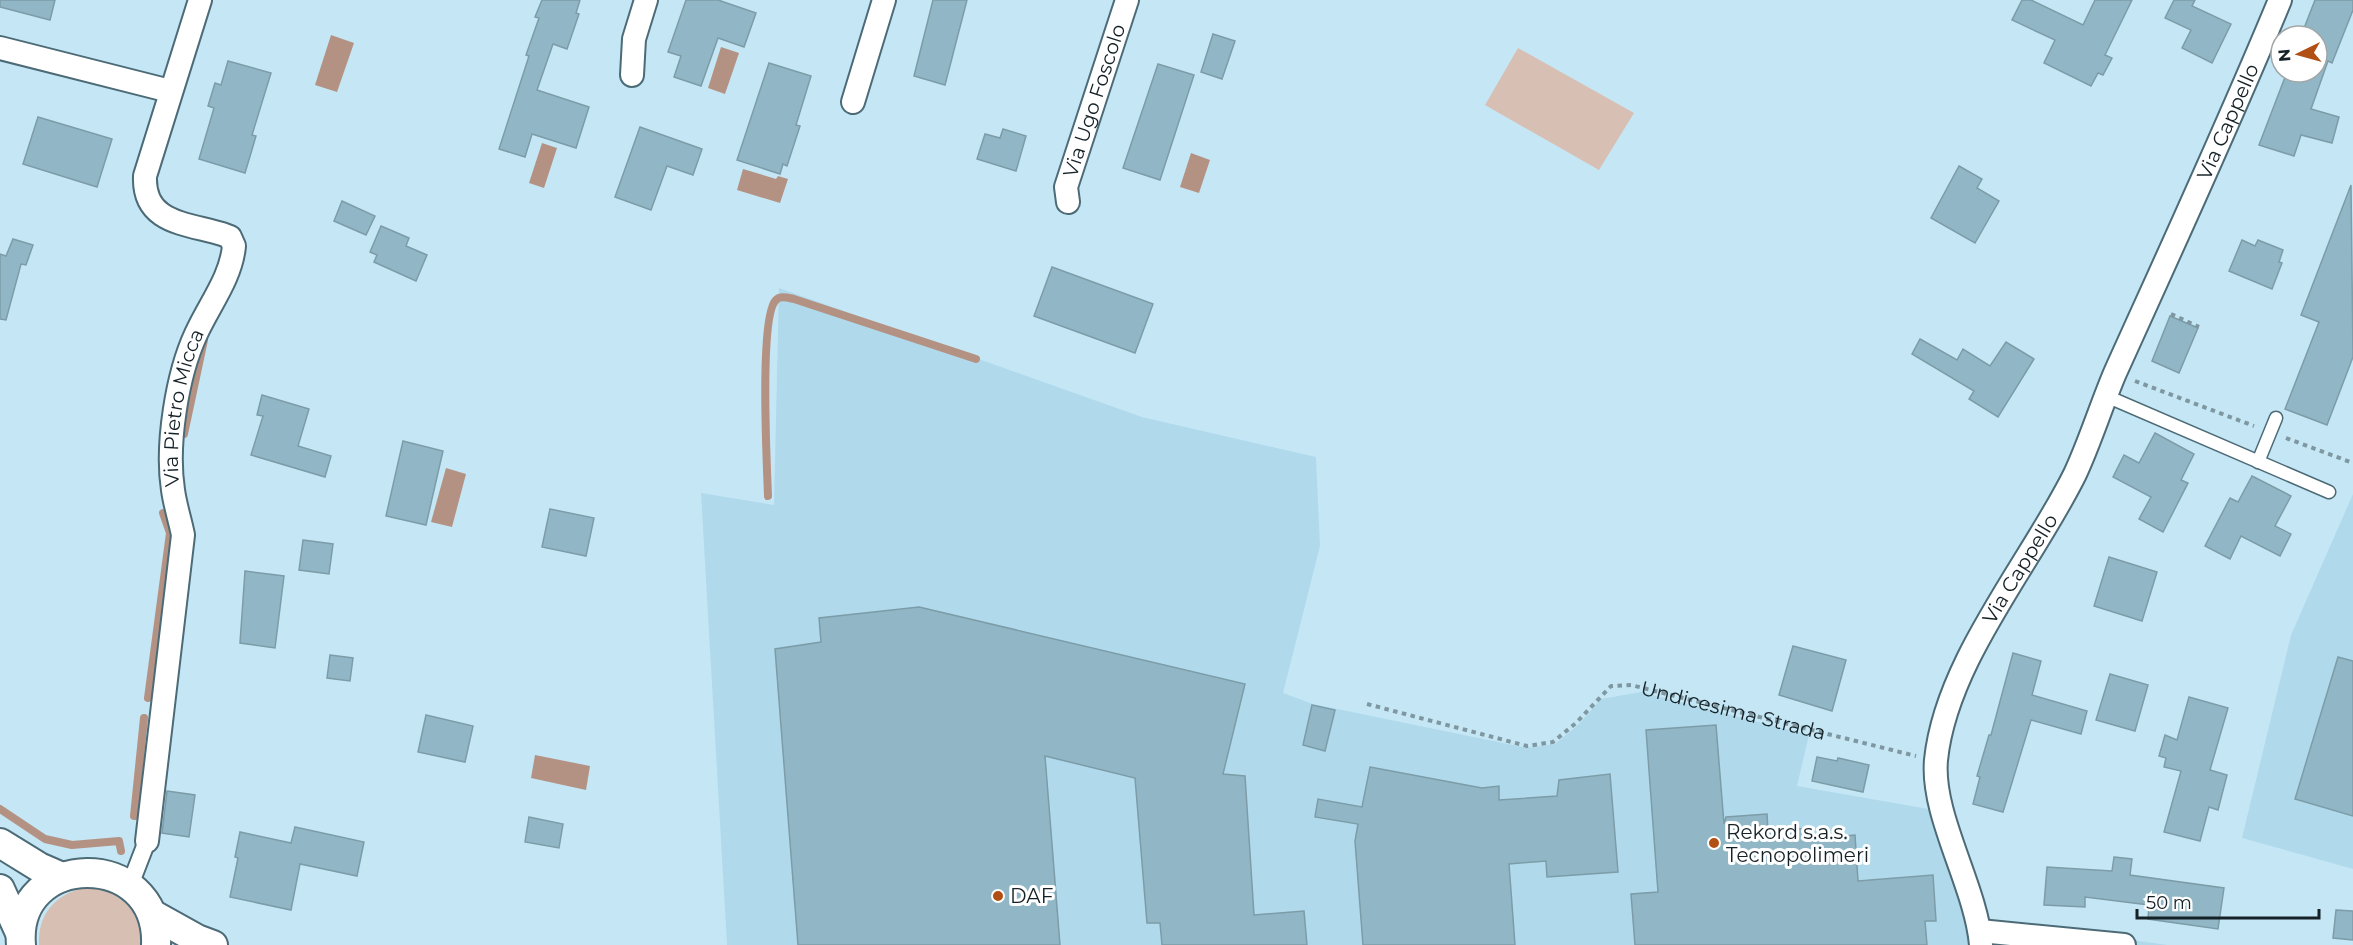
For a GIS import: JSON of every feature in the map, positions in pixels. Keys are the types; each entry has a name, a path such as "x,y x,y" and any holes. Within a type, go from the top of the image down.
{"street":[{"name":"Via Pietro Micca","path":"129,885 147,841 183,535 173,489 174,421 181,374 196,334 225,279 234,246 230,237 165,217 156,212 147,201 145,176 200,0"},
{"path":"632,75 634,39 646,0"},
{"path":"853,102 884,0"},
{"name":"Via Ugo Foscolo","path":"1068,202 1066,187 1127,0"},
{"name":"Via Cappello","path":"1936,764 1944,714 1961,673 2075,473 2110,386 2229,123 2280,0"},
{"path":"0,48 170,91"},
{"path":"1936,764 1942,812 1980,938 2124,945"},
{"path":"0,843 39,867 62,877"},
{"path":"21,939 24,915 33,899 46,886 62,877 85,871 108,874 129,885 152,914 197,939 213,945"},
{"path":"0,889 21,939"},
{"path":"152,914 156,945"}],"lane":[{"path":"2110,386 2258,462 2329,492"},
{"path":"2258,462 2276,418"}],"path":[{"path":"2171,314 2199,327"},
{"path":"2110,386 2271,432 2353,463"},
{"name":"Undicesima Strada","path":"1367,704 1527,746 1553,742 1611,686 1631,685 1906,752 1936,764"}],"shaded area":[{"path":"331,35 354,43 337,92 315,85"},
{"path":"721,47 739,53 725,94 708,88"},
{"path":"1518,48 1634,113 1599,170 1485,105"},
{"path":"542,143 557,148 544,188 529,183"},
{"path":"1191,153 1210,160 1199,193 1180,187"},
{"path":"743,169 776,179 778,176 788,179 780,203 737,190"},
{"path":"779,288 1142,417 1316,457 1320,546 1283,693 1313,704 1527,748 1555,744 1578,725 1601,699 1641,692 1809,735 1797,786 1946,812 1979,919 2168,945 727,945 701,493 774,505"},
{"path":"446,468 466,474 452,527 431,522"},
{"path":"2353,494 2353,869 2242,838 2291,635"},
{"path":"535,755 590,766 586,790 531,778"},
{"path":"92,887 113,894 129,906 138,923 140,945 39,945 42,922 46,912 53,904 70,893"}],"building":[{"path":"0,0 55,0 50,20 0,7"},
{"path":"542,0 580,0 576,13 579,14 567,49 553,44 537,90 589,107 576,148 532,134 525,157 499,149 529,56 526,55 539,18 535,17"},
{"path":"686,0 718,0 756,13 744,47 718,38 701,86 674,77 681,56 668,52"},
{"path":"933,0 967,0 945,85 914,76"},
{"path":"2022,0 2031,0 2083,25 2095,0 2132,0 2105,55 2112,58 2103,75 2098,73 2091,86 2044,63 2055,40 2012,20"},
{"path":"2174,0 2195,0 2192,6 2231,24 2212,63 2182,48 2191,30 2165,18"},
{"path":"2315,0 2353,0 2353,10 2332,63 2329,62 2329,24 2306,24"},
{"path":"1213,34 1235,41 1222,79 1201,72"},
{"path":"228,61 271,73 252,135 256,136 245,173 199,159 214,108 208,106 215,83 221,85"},
{"path":"769,63 811,76 796,125 800,126 787,166 783,164 780,174 737,160"},
{"path":"1158,64 1194,75 1160,180 1123,168"},
{"path":"2282,84 2320,84 2311,109 2339,117 2332,143 2301,135 2294,156 2259,145"},
{"path":"38,117 112,139 97,187 23,164"},
{"path":"640,127 702,149 693,175 667,166 651,210 615,197"},
{"path":"1003,129 1026,136 1016,171 977,159 985,134 1000,138"},
{"path":"1959,166 1982,179 1977,188 1999,201 1975,243 1931,218"},
{"path":"2351,185 2353,357 2327,425 2285,409 2319,322 2301,315"},
{"path":"342,201 375,216 366,235 334,221"},
{"path":"381,226 409,238 406,246 427,255 416,281 374,262 377,255 370,252"},
{"path":"13,239 33,245 26,265 21,264 6,320 0,319 0,254 6,256"},
{"path":"2242,240 2255,246 2258,240 2283,250 2279,262 2282,263 2272,289 2229,271"},
{"path":"1052,267 1153,304 1135,353 1034,316"},
{"path":"2170,316 2198,328 2179,373 2152,361"},
{"path":"1920,339 1957,360 1963,349 1990,366 2006,342 2034,359 1998,417 1969,399 1974,391 1912,354"},
{"path":"262,395 309,409 298,446 331,456 325,477 251,455 263,416 257,415"},
{"path":"2155,433 2194,454 2181,480 2188,483 2163,532 2139,519 2151,497 2113,477 2124,455 2139,463"},
{"path":"403,441 443,451 426,525 386,516"},
{"path":"2252,476 2291,496 2275,526 2291,534 2280,556 2241,536 2230,559 2205,546 2230,498 2238,502"},
{"path":"550,509 594,518 586,556 542,547"},
{"path":"303,540 333,544 329,574 299,570"},
{"path":"2109,557 2157,572 2142,621 2094,606"},
{"path":"245,571 284,576 275,648 240,643"},
{"path":"919,607 1245,684 1223,774 1245,776 1254,915 1304,911 1307,945 1162,945 1160,923 1147,923 1135,778 1045,756 1060,945 798,945 775,649 821,642 819,618"},
{"path":"1793,646 1846,660 1832,711 1779,695"},
{"path":"2013,653 2041,661 2032,695 2087,711 2081,734 2031,720 2003,812 1973,804 1980,777 1977,776 1989,735 1991,735"},
{"path":"330,655 353,658 350,681 327,678"},
{"path":"2338,657 2353,661 2353,816 2295,799"},
{"path":"2110,674 2148,685 2135,731 2096,720"},
{"path":"2189,697 2228,708 2210,770 2227,775 2218,810 2209,807 2200,841 2164,832 2181,771 2164,767 2166,758 2159,756 2165,735 2177,740"},
{"path":"1312,705 1335,710 1325,751 1303,745"},
{"path":"426,715 473,726 465,762 418,752"},
{"name":"Rekord s.a.s. Tecnopolimeri","path":"1716,725 1724,824 1726,817 1767,814 1768,831 1810,828 1811,839 1855,835 1858,881 1933,875 1936,921 1925,921 1927,945 1635,945 1631,894 1658,892 1646,730"},
{"path":"1817,757 1837,761 1838,758 1869,765 1863,792 1812,781"},
{"path":"1370,767 1482,788 1499,786 1499,800 1557,796 1559,780 1610,774 1618,872 1547,877 1546,861 1509,864 1515,945 1363,945 1355,841 1358,824 1315,817 1318,799 1362,807"},
{"path":"167,791 195,795 189,837 162,833"},
{"path":"529,817 563,824 559,848 525,842"},
{"path":"295,827 364,842 357,876 300,864 291,910 230,897 238,858 235,857 240,832 291,843"},
{"path":"2114,857 2132,859 2130,875 2224,888 2218,929 2148,919 2149,905 2085,897 2085,907 2044,905 2047,867 2112,871"},
{"path":"2336,910 2353,911 2353,940 2333,938"}],"waterway":[{"path":"768,496 767,333 771,312 778,298 794,299 976,359"},
{"path":"184,434 204,340"},
{"path":"148,698 170,533 163,513"},
{"path":"134,816 144,718"},
{"path":"0,809 45,839 72,845 119,841 121,851"}],"place":[{"name":"Rekord s.a.s. Tecnopolimeri","path":"1714,843"},
{"name":"DAF","path":"998,896"}]}
